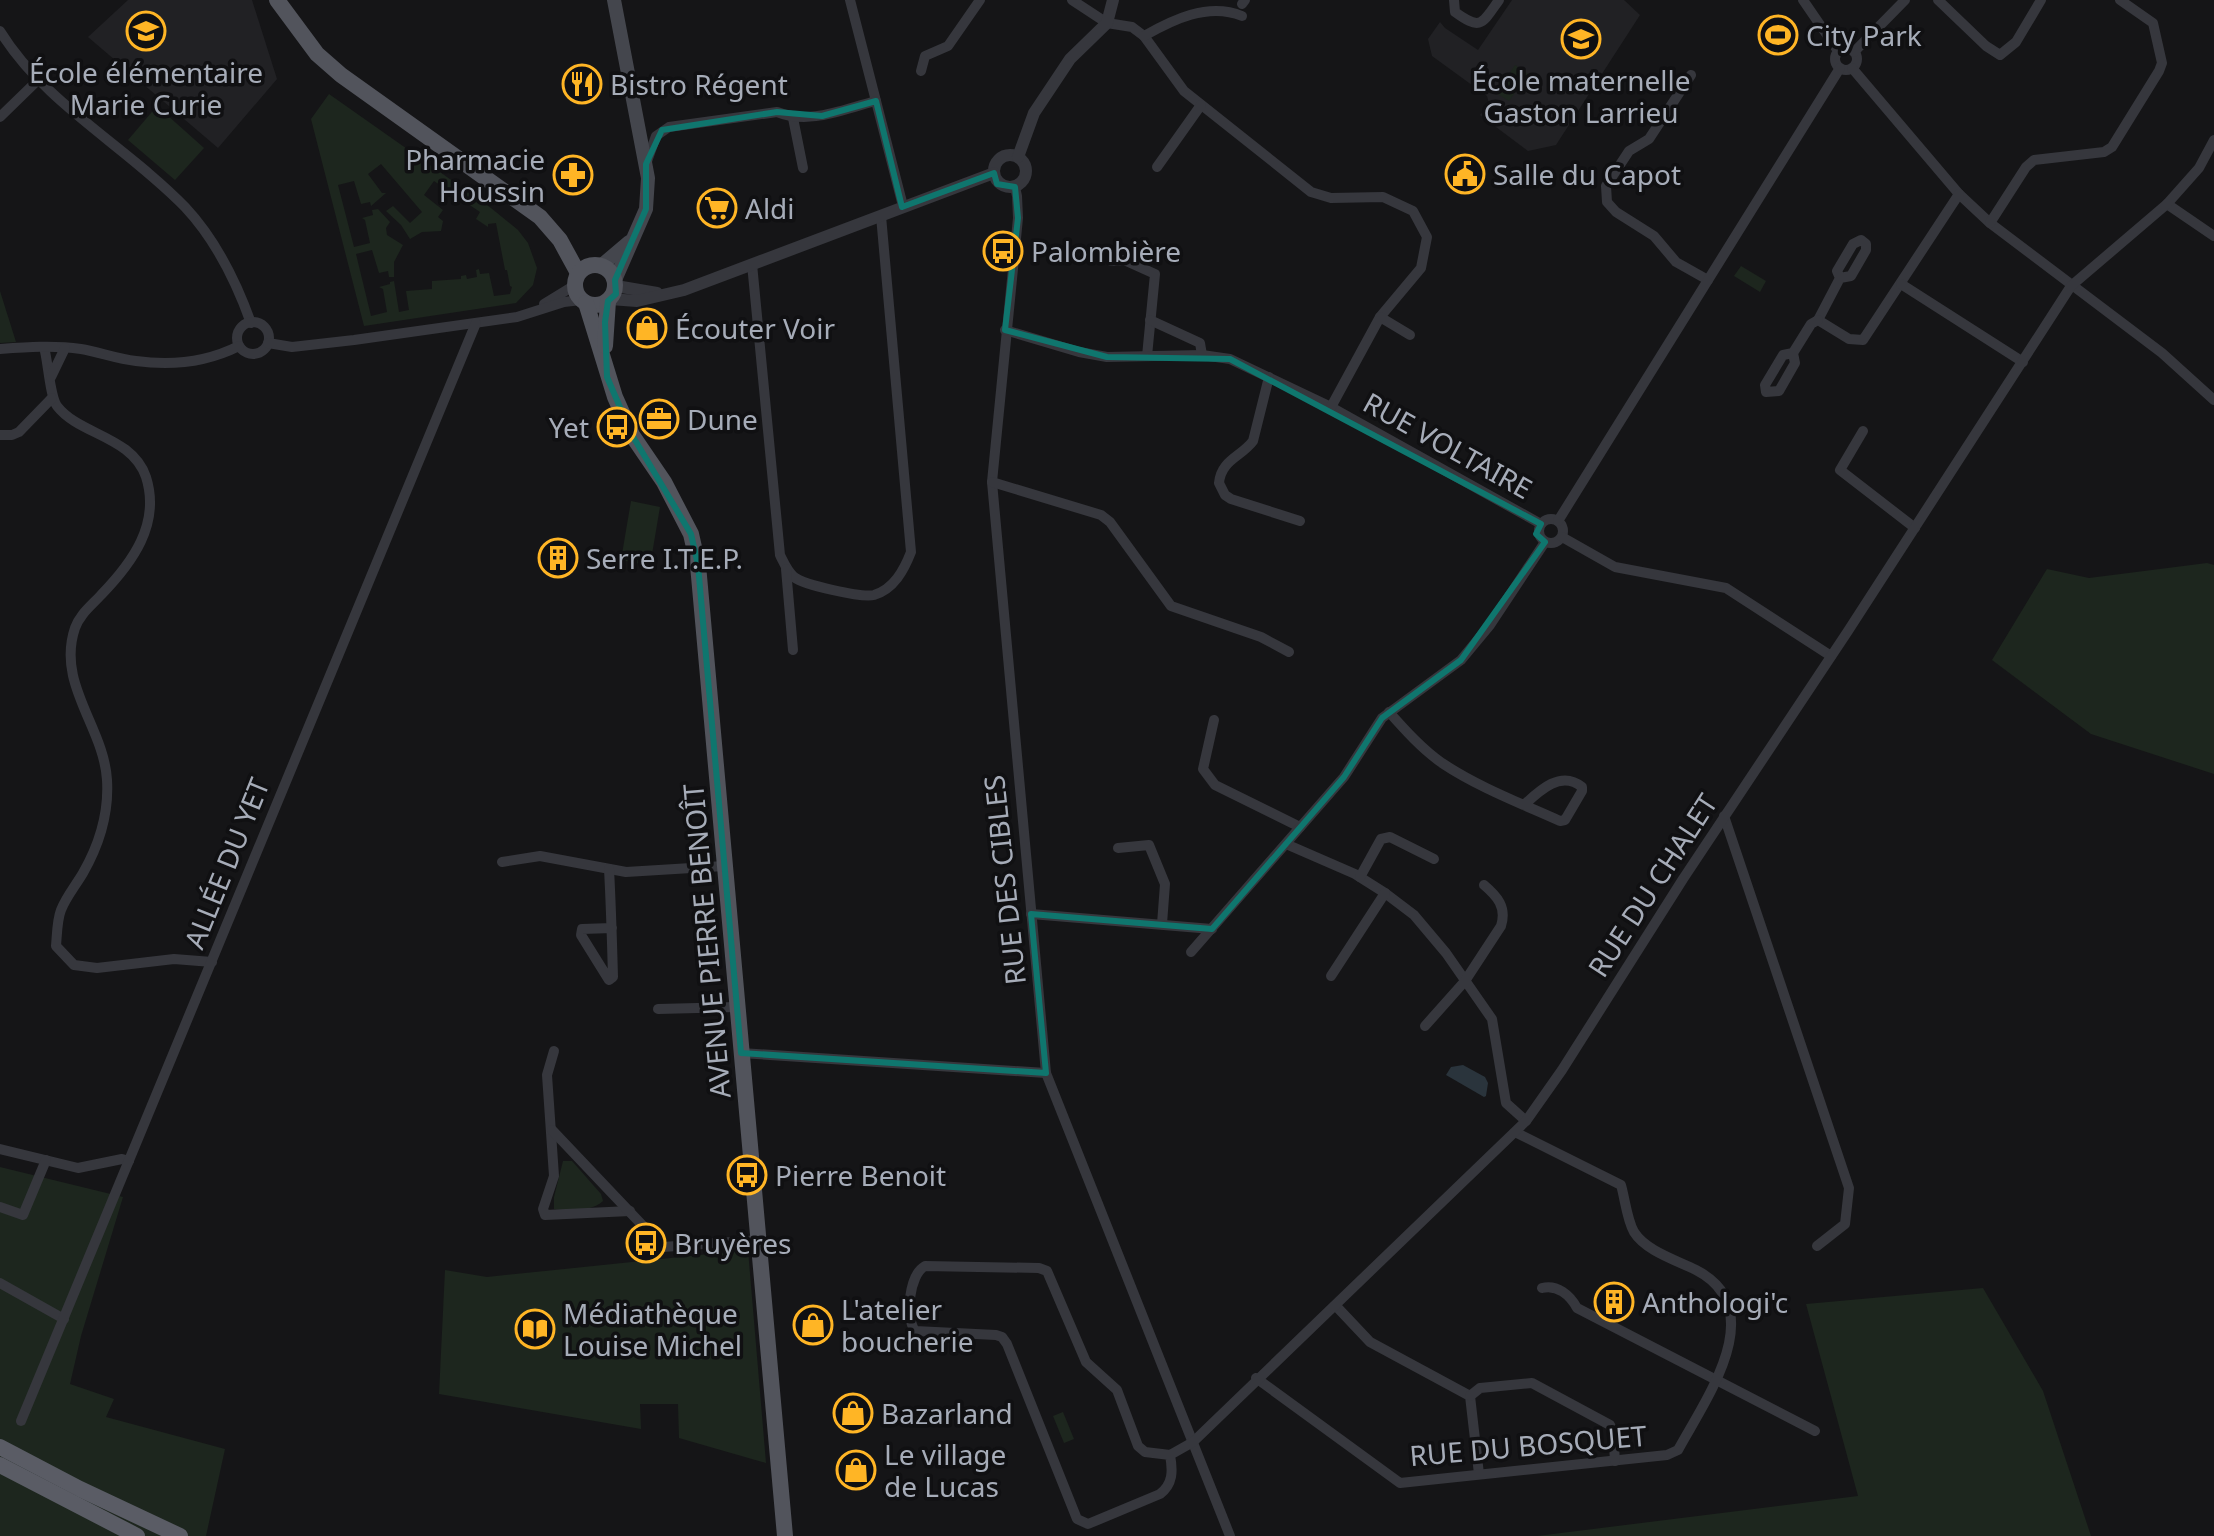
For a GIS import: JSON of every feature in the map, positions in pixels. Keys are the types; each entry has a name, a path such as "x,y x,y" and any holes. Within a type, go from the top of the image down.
{"highway":[{"path":"0,1447 180,1536"},
{"path":"0,1465 137,1536"}],"main road":[{"path":"277,0 317,54 341,75 540,217 560,240 577,252 585,282 598,305 612,291 648,198 646,164 614,0"},
{"path":"585,282 635,236"},
{"path":"585,282 608,269 612,291"},
{"name":"AVENUE PIERRE BENOÎT","path":"585,282 615,397 632,435 664,482 691,534 698,565 785,1536"},
{"name":"AVENUE PIERRE BENOÎT","path":"604,363 612,291"}],"street":[{"path":"850,0 903,206"},
{"path":"921,71 925,56 948,46 980,0"},
{"path":"1072,0 1107,23 1132,27 1144,36 1175,18 1219,11 1242,16"},
{"path":"1018,157 1034,113 1070,59 1107,23 1113,0"},
{"path":"1454,0 1455,12 1472,24 1484,20 1499,0"},
{"path":"1803,0 1838,51"},
{"path":"1854,52 1905,0"},
{"path":"1938,0 1986,46 2000,55 2016,42 2041,0"},
{"path":"1990,223 2026,167 2034,160 2104,152 2112,147 2159,71 2162,63 2153,23 2120,0"},
{"path":"0,31 20,61 38,80 186,208 218,251 251,323"},
{"name":"RUE VOLTAIRE","path":"1144,36 1184,91 1311,192 1331,198 1383,197 1413,211 1427,237 1421,268 1373,327 1331,407"},
{"path":"1838,51 1848,48 1854,52 1856,60 1852,68"},
{"path":"1838,51 1835,60 1840,68"},
{"path":"1840,68 1852,68 1959,194 1990,223 2162,353 2214,400"},
{"path":"1558,521 1840,68"},
{"path":"1691,75 1649,139 1629,151 1606,186 1607,202 1616,212 1654,236 1676,262 1708,280"},
{"path":"0,117 38,80"},
{"path":"646,164 656,136 669,127 777,112 793,118 822,116 876,101"},
{"path":"1157,167 1201,105"},
{"path":"793,118 803,168"},
{"name":"RUE DU CHALET","path":"1170,1455 1193,1442 1256,1378 1517,1133 1562,1070 1724,816 2071,286 2167,204 2199,168 2214,140"},
{"path":"1006,156 1018,157 1024,164 1025,174 1015,187 1003,185 994,173 997,162 1006,156"},
{"path":"612,291 637,301 672,293 994,173"},
{"name":"RUE DES CIBLES","path":"1015,187 1018,218 992,482 1046,1073 1230,1536"},
{"path":"1818,320 1849,339 1863,340 1959,194"},
{"path":"2167,204 2214,236"},
{"path":"752,264 780,555 793,576 814,586 872,596 903,573 911,552 881,216"},
{"path":"1111,261 1124,260 1155,274 1147,356"},
{"path":"1793,353 1811,324 1818,320 1840,278"},
{"path":"268,343 292,347 529,313 564,302 585,282"},
{"path":"529,313 585,282"},
{"path":"1901,284 2023,362"},
{"path":"1380,317 1410,335"},
{"name":"RUE VOLTAIRE","path":"1150,320 1200,343 1202,355"},
{"path":"239,346 252,354 262,351 268,343 265,328 251,323"},
{"path":"239,346 238,331 251,323"},
{"name":"ALLÉE DU YET","path":"21,1421 476,323"},
{"name":"RUE VOLTAIRE","path":"1005,330 1107,357 1202,355 1230,359 1331,407 1541,524"},
{"path":"0,349 65,348 165,363 213,359 239,346"},
{"path":"44,347 52,398 58,408 117,443 136,461 145,474 150,515 141,544 132,559 86,609 75,628 70,661 76,693 100,746 107,777 107,802 97,845 60,912 56,946 74,965 97,968 174,959 212,962"},
{"path":"51,377 65,348"},
{"path":"1269,377 1253,441 1225,465 1219,483 1231,499 1300,521"},
{"path":"0,435 19,432 52,398"},
{"path":"1863,431 1840,470 1915,528"},
{"path":"992,482 1101,515 1110,522 1171,606 1259,637 1289,652"},
{"path":"1549,519 1558,521 1563,528 1562,537 1555,542 1545,542 1539,534 1541,524 1549,519"},
{"path":"1562,537 1615,567 1726,588 1831,656"},
{"path":"1191,952 1344,777 1382,718 1461,660 1490,625 1545,542"},
{"path":"786,567 793,650"},
{"path":"1389,712 1441,762 1524,805 1560,821 1565,820 1582,787 1576,781 1561,780 1543,787 1524,805"},
{"path":"1214,720 1203,769 1208,778 1215,785 1300,827"},
{"path":"1724,816 1849,1188 1845,1224 1817,1246"},
{"path":"1360,877 1381,839 1390,837 1434,859"},
{"path":"1286,844 1360,877 1414,915 1446,953 1492,1019 1506,1103 1526,1121"},
{"path":"1118,848 1149,845 1165,884 1162,924"},
{"path":"502,862 540,856 626,872 724,866"},
{"path":"609,869 612,928 613,977 609,980 581,935 582,929 612,928"},
{"path":"1425,1026 1465,981 1504,918 1499,899 1484,885"},
{"path":"1331,976 1385,893"},
{"path":"1031,914 1212,929"},
{"path":"658,1009 737,1007"},
{"path":"554,1051 547,1075 554,1176 543,1209 545,1215 630,1211"},
{"path":"741,1053 1046,1073"},
{"path":"552,1130 663,1247 759,1240"},
{"name":"RUE DU BOSQUET","path":"1256,1378 1400,1483 1667,1455 1678,1450 1729,1349 1733,1313 1724,1295 1705,1274 1646,1245 1633,1230 1621,1185 1517,1133"},
{"path":"0,1149 78,1168 122,1159 129,1161"},
{"path":"0,1207 23,1215 46,1160"},
{"path":"925,1266 1039,1268 1047,1271 1086,1362 1117,1390 1138,1446 1145,1452 1170,1455 1173,1469 1168,1487 1160,1494 1088,1524 1082,1523 1077,1519 1007,1344 996,1335 915,1331 911,1325 915,1274 925,1266"},
{"path":"0,1283 64,1319"},
{"path":"1542,1288 1550,1286 1570,1296 1577,1308 1815,1431"},
{"path":"1336,1306 1370,1342 1470,1396"},
{"path":"1470,1396 1480,1388 1532,1383 1610,1425 1615,1461"},
{"path":"1470,1396 1479,1474"}],"highlighted area":[{"path":"876,101 902,207 994,173 997,184 1015,187 1018,218 1005,330 1107,357 1230,359 1541,524 1536,534 1545,542 1461,660 1382,718 1344,777 1212,929 1031,914 1046,1073 741,1053 698,565 691,534 632,435 607,377 605,322 608,301 616,294 615,280 646,209 646,164 662,130 777,112 822,116"}],"shaded area":[{"path":"128,0 252,0 277,79 218,148 88,37"},
{"path":"1512,0 1624,0 1640,15 1556,145 1528,151 1480,115 1489,103 1487,96 1432,56 1428,39 1440,22 1478,50"},
{"name":"City Park","path":"1776,16 1795,45 1781,55 1762,25"},
{"path":"1515,65 1528,74 1509,101 1496,93"},
{"path":"329,94 491,208 518,230 528,243 537,268 533,285 516,303 364,326 311,119","holes":["381,164 422,212 410,223 393,206 386,211 410,239 422,232 441,231 443,221 438,217 443,210 424,195 434,181 480,212 476,219 488,227 488,224 496,223 505,270 512,287 510,294 494,296 489,273 480,274 479,269 476,270 477,277 467,279 466,275 461,279 432,281 432,289 406,291 409,310 399,312 394,281 379,287 383,289 387,312 371,316 356,254 372,250 379,273 388,271 389,277 394,277 394,262 403,245 387,235 386,228 390,222 378,209 372,210 373,215 362,218 370,243 354,247 338,185 354,181 361,204 370,202 371,206 386,193 382,193 368,174"]},
{"path":"157,106 204,148 175,180 128,140"},
{"path":"1741,266 1766,281 1760,292 1734,276"},
{"path":"0,291 16,342 0,343"},
{"path":"631,501 660,507 650,566 621,560"},
{"path":"2207,563 2214,565 2214,774 2091,734 1992,660 2047,569 2089,578"},
{"path":"1463,1065 1485,1077 1488,1083 1486,1096 1446,1075 1451,1067"},
{"path":"563,1161 572,1161 601,1194 603,1201 586,1209 554,1209"},
{"path":"0,1167 123,1197 81,1336 70,1384 114,1399 106,1417 225,1449 206,1536 0,1536"},
{"path":"748,1250 766,1463 679,1438 678,1404 640,1404 641,1429 439,1394 445,1270 487,1277"},
{"path":"1983,1288 2043,1391 2091,1536 1537,1536 1858,1496 1806,1304"},
{"path":"1063,1412 1074,1439 1064,1443 1053,1416"}],"place":[{"name":"École élémentaire Marie Curie","path":"146,31"},
{"name":"City Park","path":"1778,35"},
{"name":"École maternelle Gaston Larrieu","path":"1581,39"},
{"name":"Bistro Régent","path":"582,84"},
{"name":"Salle du Capot","path":"1465,174"},
{"name":"Pharmacie Houssin","path":"573,175"},
{"name":"Aldi","path":"717,208"},
{"name":"Palombière","path":"1003,251"},
{"name":"Écouter Voir","path":"647,328"},
{"name":"Dune","path":"659,419"},
{"name":"Yet","path":"617,427"},
{"name":"Serre I.T.E.P.","path":"558,558"},
{"name":"Pierre Benoit","path":"747,1175"},
{"name":"Bruyères","path":"646,1243"},
{"name":"Anthologi'c","path":"1614,1302"},
{"name":"L'atelier boucherie","path":"813,1325"},
{"name":"Médiathèque Louise Michel","path":"535,1329"},
{"name":"Bazarland","path":"853,1413"},
{"name":"Le village de Lucas","path":"856,1470"}]}
